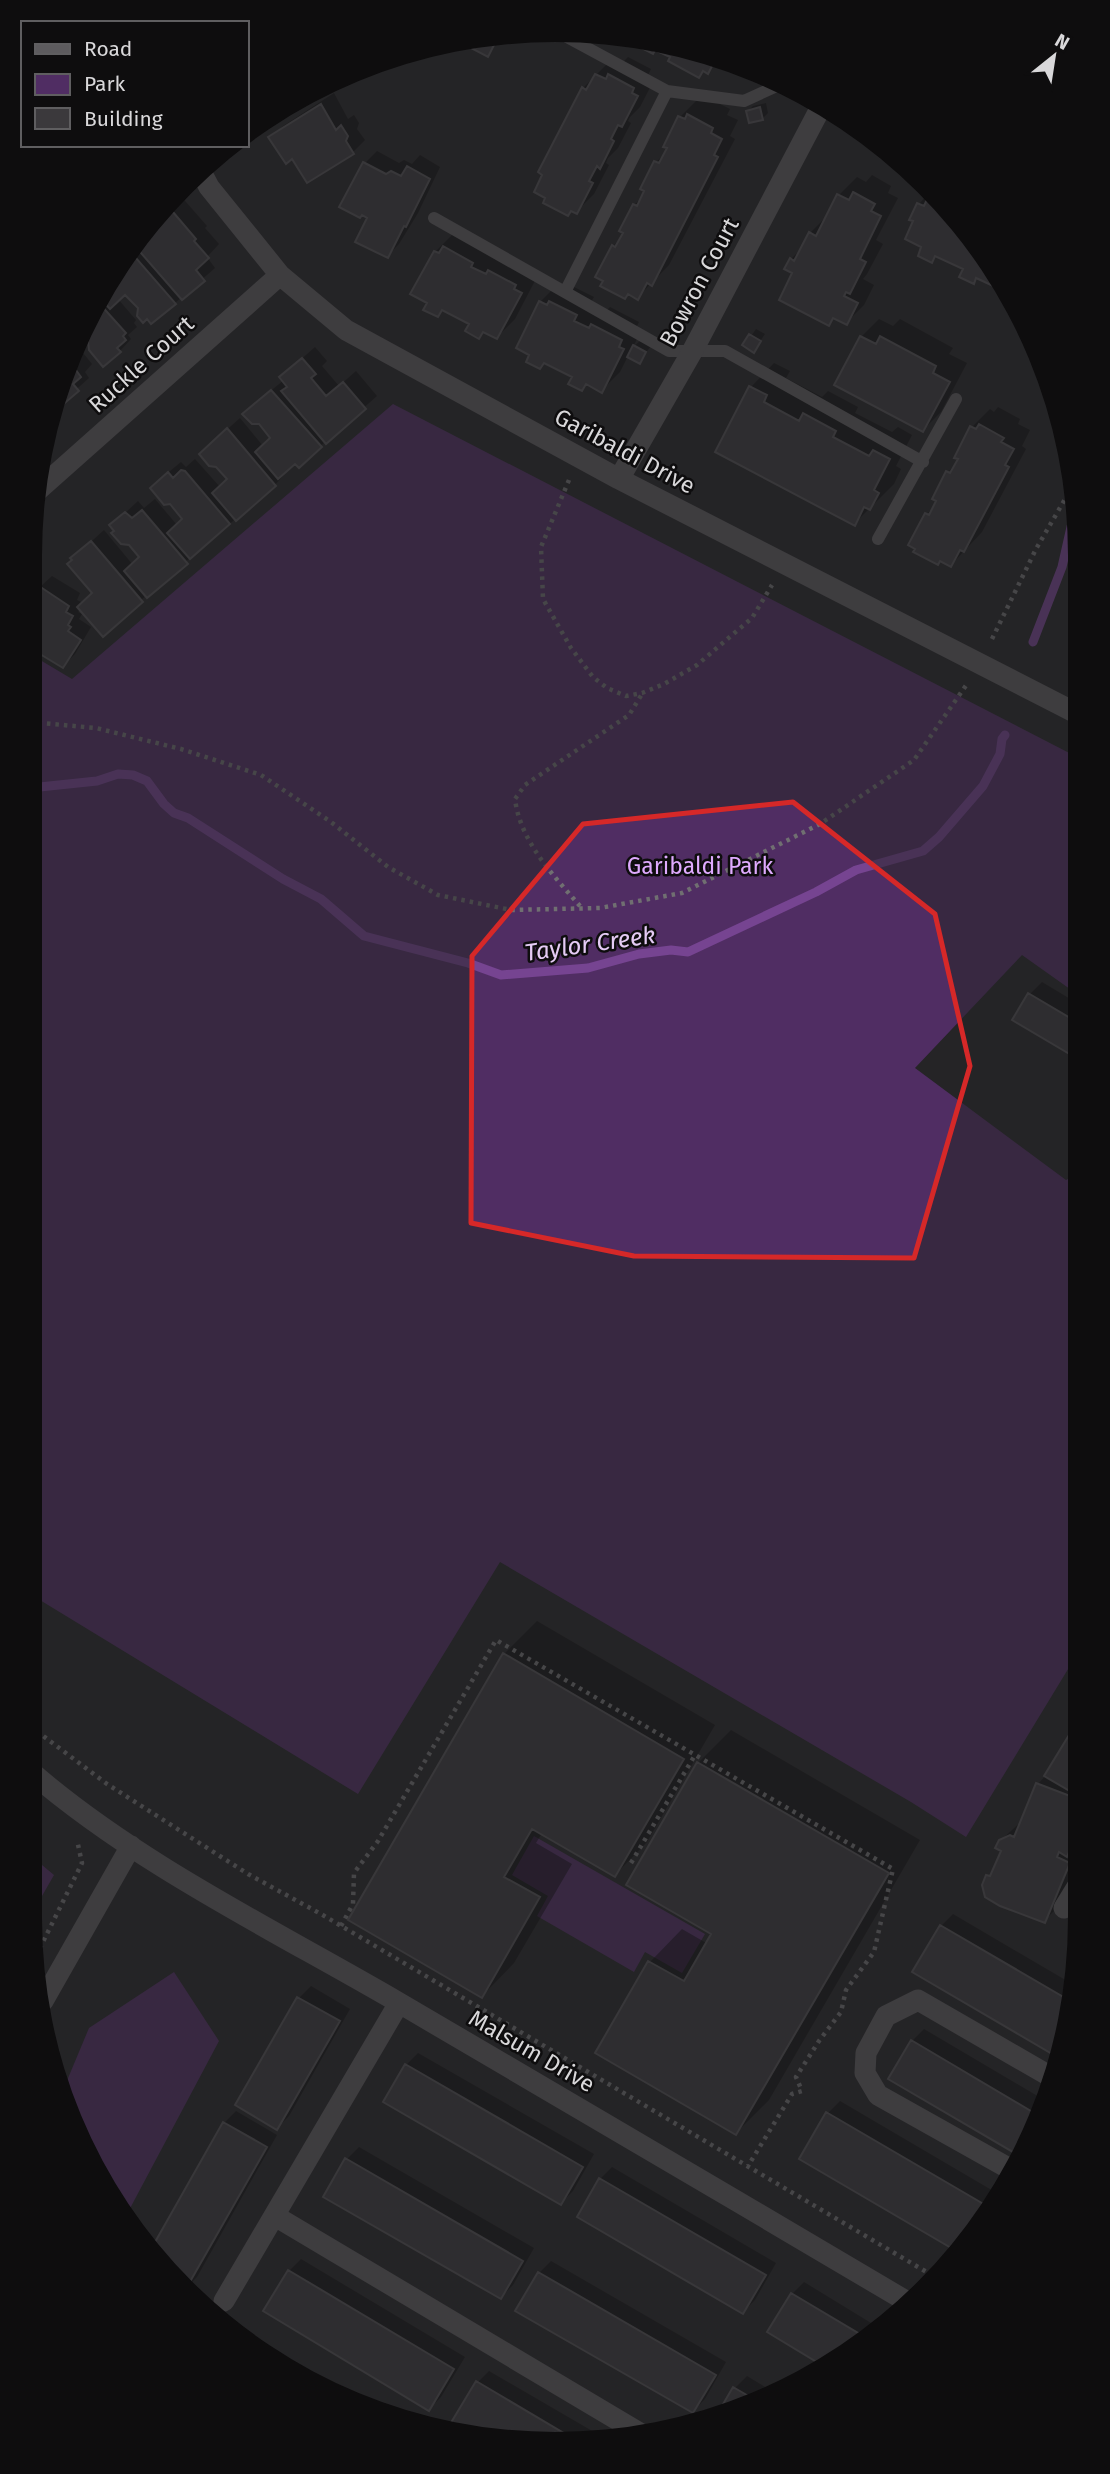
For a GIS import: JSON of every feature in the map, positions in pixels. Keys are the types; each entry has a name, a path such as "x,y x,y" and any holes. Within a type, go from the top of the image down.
{"street":[{"name":"Bowron Court","path":"619,478 693,350 817,114"},
{"name":"Garibaldi Drive","path":"205,180 280,275 346,330 619,478 1068,709"},
{"name":"Ruckle Court","path":"47,482 280,275"},
{"name":"Malsum Drive","path":"42,1781 88,1818 131,1846 901,2298"},
{"path":"47,1993 131,1846"},
{"path":"1064,1908 1068,1902"},
{"path":"1004,2166 878,2095 865,2073 866,2053 886,2016 918,2000 1044,2073"},
{"path":"224,2301 399,2003"},
{"path":"275,2216 629,2427"}],"lane":[{"path":"577,43 667,91 744,100 769,89"},
{"path":"565,292 667,91"},
{"path":"434,218 669,351 725,351 923,462"},
{"path":"878,539 956,399"}],"path":[{"path":"569,480 541,547 543,599 571,648 593,677 607,688 626,695 642,693 697,665 752,618 772,585"},
{"path":"992,639 1036,549 1065,499"},
{"path":"42,723 96,728 180,749 261,775 331,822 388,867 438,895 511,910 600,908 682,893 820,824 914,760 968,683"},
{"path":"581,907 551,873 523,830 515,799 525,785 629,715 642,693"},
{"path":"341,1926 353,1904 354,1873 383,1833 496,1640 893,1869 874,1952 846,1990 841,2012 819,2040 796,2077 802,2091 792,2094 748,2166"},
{"path":"42,1735 107,1784 248,1874 341,1926 927,2272"},
{"path":"631,1863 695,1755"},
{"path":"43,1942 82,1863 76,1837 88,1818"}],"highlighted area":[{"path":"793,802 935,914 970,1066 914,1258 634,1256 471,1223 472,956 583,824"}],"green space":[{"name":"Garibaldi Park","path":"393,404 1068,752 1068,988 1022,955 915,1068 1068,1179 1068,1669 966,1837 911,1802 500,1562 358,1794 42,1601 42,661 72,679"},
{"path":"534,1836 705,1934 682,1973 645,1952 634,1972 537,1916 548,1896 512,1875"},
{"path":"42,1865 54,1875 42,1896"},
{"path":"174,1972 219,2041 131,2207 95,2146 68,2079 89,2028"}],"building":[{"path":"494,45 488,57 473,49"},
{"path":"663,54 712,66 708,74 703,71 699,78 668,61 670,57"},
{"path":"595,74 606,79 608,74 634,88 632,93 638,96 622,127 618,125 611,139 614,141 600,169 597,166 589,181 593,183 577,214 571,211 568,216 543,203 545,198 534,192 542,175 538,172 582,87 586,90"},
{"path":"321,104 336,130 341,125 354,154 307,183 292,159 286,164 268,137"},
{"path":"760,107 763,120 749,123 746,111"},
{"path":"687,114 713,128 711,133 722,139 714,155 718,157 652,286 647,283 638,300 628,294 625,299 600,286 603,281 595,277 612,245 615,247 623,233 619,231 633,204 637,206 644,191 640,189 654,161 659,163 667,148 663,147 678,116 685,119"},
{"path":"363,162 386,174 391,171 401,176 407,166 430,179 388,258 355,242 367,218 362,215 360,218 339,207"},
{"path":"853,192 875,204 871,211 881,216 860,259 866,262 850,294 846,292 844,296 858,303 847,325 833,318 829,326 779,300 792,273 784,269 790,258 794,261 809,232 816,236 837,194 849,200"},
{"path":"926,201 941,217 991,285 976,278 974,284 959,277 963,269 935,256 932,263 918,256 921,247 905,239 913,221 909,220 917,203 924,206"},
{"path":"173,212 209,258 196,270 205,281 182,300 141,253"},
{"path":"443,246 473,263 471,267 486,274 488,270 516,285 514,289 522,293 497,339 483,332 479,339 465,331 469,324 442,310 438,317 423,310 427,303 410,294 434,251 439,253"},
{"path":"136,259 176,304 151,324 147,319 143,323 137,316 138,308 125,295 110,309 107,306"},
{"path":"539,301 547,305 549,301 577,315 574,321 589,328 591,324 622,340 619,347 624,349 602,393 586,384 582,391 568,384 572,377 544,363 540,369 526,362 529,355 516,348"},
{"path":"105,310 126,333 123,336 126,340 117,348 121,352 103,367 89,350 88,343"},
{"path":"749,334 761,341 754,353 742,345"},
{"path":"860,336 876,344 880,336 936,366 933,373 950,382 923,432 834,385"},
{"path":"633,345 646,352 640,364 627,357"},
{"path":"302,358 316,374 311,378 326,396 343,382 366,409 326,444 281,391 287,387 279,377"},
{"path":"76,371 81,377 73,384 79,391 65,403"},
{"path":"749,386 767,395 764,402 799,421 803,413 836,431 833,437 869,456 873,450 890,459 874,490 879,493 870,510 864,507 855,526 715,452"},
{"path":"271,390 322,447 299,468 295,464 278,479 255,452 270,438 259,424 252,424 242,414"},
{"path":"979,424 1004,438 1001,442 1014,449 1005,465 1009,467 964,552 960,550 951,567 940,561 938,565 913,552 915,549 908,545 925,513 929,515 936,501 932,499 946,471 950,473 958,459 954,458 970,426 976,429"},
{"path":"227,428 276,486 236,521 212,493 227,479 216,467 209,466 199,454"},
{"path":"181,470 185,471 230,524 190,559 167,533 182,519 170,504 164,505 150,488 168,472 173,478"},
{"path":"142,510 188,564 147,598 124,571 139,557 129,545 121,544 111,533 114,531 109,525 125,512 132,518"},
{"path":"91,541 143,602 103,637 77,607 92,593 67,564 72,560 70,558"},
{"path":"42,588 69,606 66,612 73,616 68,631 81,640 63,668 42,655"},
{"path":"1028,993 1068,1017 1068,1053 1012,1020"},
{"path":"503,1653 684,1759 615,1877 532,1829 504,1877 540,1897 482,1998 348,1920"},
{"path":"1068,1737 1068,1790 1044,1776"},
{"path":"697,1762 889,1873 736,2135 595,2053 648,1961 684,1981 711,1934 626,1885"},
{"path":"1036,1783 1068,1795 1068,1854 1067,1857 1059,1852 1057,1857 1068,1862 1068,1868 1045,1923 1000,1906 985,1897 982,1885 986,1875 990,1876 1001,1851 995,1848 999,1840 1010,1835 1014,1837"},
{"path":"940,1925 1062,1996 1051,2053 912,1972"},
{"path":"297,1997 340,2021 277,2130 235,2105"},
{"path":"911,2040 1031,2111 1012,2152 888,2079"},
{"path":"405,2064 583,2167 561,2205 383,2102"},
{"path":"826,2112 982,2203 949,2247 799,2159"},
{"path":"223,2122 267,2147 191,2281 156,2241"},
{"path":"345,2158 523,2261 501,2299 323,2197"},
{"path":"599,2178 766,2275 743,2314 577,2217"},
{"path":"288,2270 454,2369 429,2411 263,2311"},
{"path":"538,2272 716,2375 693,2413 515,2311"},
{"path":"791,2293 858,2333 815,2361 767,2332"},
{"path":"476,2381 562,2432 488,2428 452,2421"},
{"path":"733,2387 746,2395 723,2404"}],"waterway":[{"name":"Taylor Creek","path":"1033,642 1062,567 1068,542"},
{"name":"Taylor Creek","path":"42,787 97,781 118,774 133,775 147,781 174,813 188,818 283,879 321,899 364,936 468,963 501,975 588,968 639,954 671,950 688,952 816,892 856,870 923,851 939,837 983,786 1000,754 1005,735"}]}
